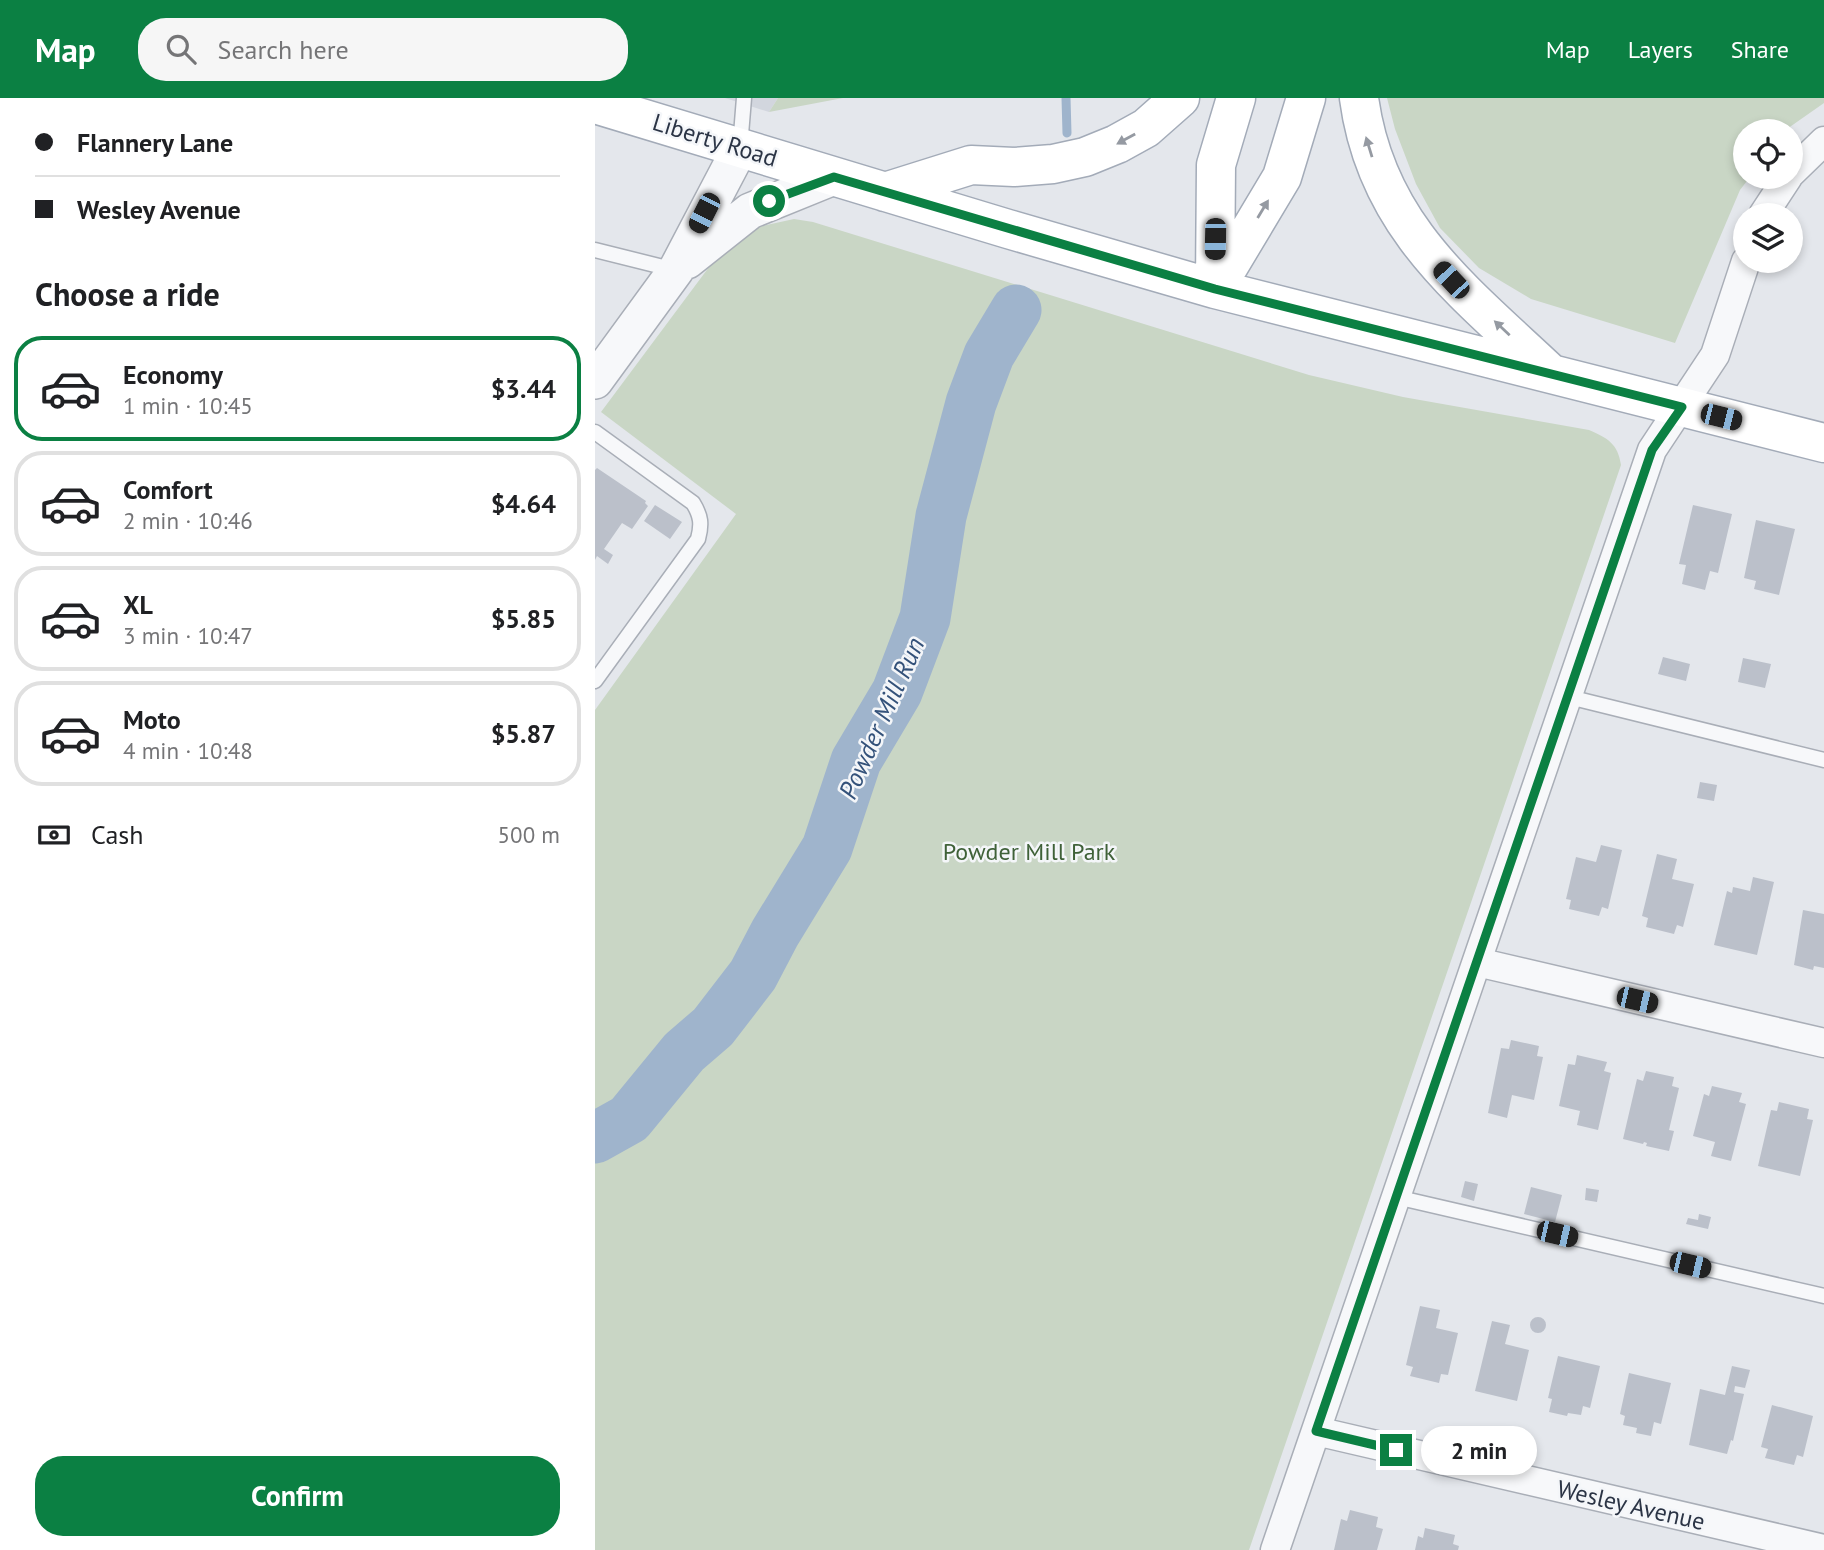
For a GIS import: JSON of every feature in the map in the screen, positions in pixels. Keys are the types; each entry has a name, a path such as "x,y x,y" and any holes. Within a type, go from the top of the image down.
{"main road":[{"path":"885,192 971,165 1014,167 1053,164 1085,157 1146,128 1180,98"},
{"path":"1215,289 1216,165 1236,98"},
{"path":"1215,289 1282,177 1306,98"},
{"path":"1359,98 1369,150 1402,220 1451,280 1552,374"},
{"name":"Liberty Road","path":"598,102 834,177 1215,289 1824,443"}],"street":[{"path":"1803,161 1824,141"},
{"path":"595,381 676,270 740,148"},
{"path":"676,270 750,211 834,177"},
{"path":"1275,1550 1652,450 1715,355 1742,273"},
{"path":"1477,962 1824,1043"},
{"name":"Wesley Avenue","path":"1316,1431 1824,1549"}],"lane":[{"path":"740,148 744,98"},
{"path":"595,250 676,270"},
{"path":"595,432 693,503 701,516 701,526 698,539 595,681"},
{"path":"1569,697 1824,760"},
{"path":"1396,1197 1824,1296"}],"shaded area":[{"path":"725,98 778,98 769,112"}],"green space":[{"path":"778,98 843,98 769,112"},
{"path":"1387,98 1824,98 1824,103 1801,119 1733,119 1733,189 1741,189 1675,343 1531,299 1479,268 1440,228 1416,184 1395,129"},
{"name":"Powder Mill Park","path":"794,219 813,222 1309,375 1403,397 1589,430 1611,443 1620,458 1621,465 1249,1550 595,1550 595,710 736,514 601,412 718,255 750,231"}],"building":[{"path":"597,468 646,501 648,506 632,529 622,523 604,549 613,555 608,564 597,556 595,560"},
{"path":"655,505 682,522 670,539 644,521"},
{"path":"1693,505 1732,514 1718,573 1710,571 1705,590 1682,584 1686,565 1679,564"},
{"path":"1756,520 1795,529 1779,595 1754,589 1756,581 1744,578"},
{"path":"1663,657 1690,664 1686,681 1658,674"},
{"path":"1743,658 1771,664 1765,688 1738,682"},
{"path":"1700,782 1717,785 1714,801 1697,798"},
{"path":"1601,845 1622,850 1608,909 1602,907 1599,916 1569,909 1571,900 1566,899 1576,857 1596,862"},
{"path":"1657,854 1677,859 1672,879 1694,884 1683,927 1677,925 1674,934 1646,927 1648,918 1642,916"},
{"path":"1753,877 1774,882 1757,955 1714,945 1727,891 1732,893 1733,887 1750,891"},
{"path":"1803,910 1824,914 1824,968 1814,966 1813,970 1794,965"},
{"path":"1511,1040 1539,1046 1537,1056 1543,1057 1534,1100 1512,1095 1507,1118 1488,1113 1501,1048 1509,1049"},
{"path":"1577,1055 1607,1062 1604,1071 1611,1073 1598,1130 1577,1125 1580,1111 1559,1106 1568,1064 1575,1065"},
{"path":"1646,1071 1674,1077 1672,1086 1679,1088 1669,1130 1674,1131 1669,1151 1646,1146 1647,1143 1644,1142 1643,1144 1623,1139 1637,1079 1643,1081"},
{"path":"1712,1086 1742,1093 1739,1102 1746,1104 1731,1161 1711,1156 1715,1142 1693,1136 1704,1094 1709,1096"},
{"path":"1779,1102 1809,1109 1807,1119 1813,1120 1800,1176 1758,1166 1771,1110 1777,1111"},
{"path":"1465,1181 1478,1184 1474,1201 1461,1197"},
{"path":"1531,1187 1562,1195 1555,1222 1524,1214"},
{"path":"1586,1188 1599,1190 1597,1202 1585,1200"},
{"path":"1699,1214 1711,1217 1708,1229 1686,1224 1688,1218 1698,1220"},
{"path":"1420,1306 1440,1310 1436,1328 1458,1333 1448,1375 1441,1374 1439,1383 1410,1376 1413,1367 1406,1365"},
{"path":"1538,1317 1544,1319 1544,1331 1538,1333 1532,1331 1530,1325 1532,1319"},
{"path":"1492,1321 1510,1325 1505,1344 1529,1350 1517,1401 1475,1391"},
{"path":"1558,1356 1600,1366 1590,1408 1583,1406 1581,1415 1568,1413 1567,1416 1549,1412 1552,1399 1548,1398"},
{"path":"1732,1366 1750,1370 1745,1388 1735,1386 1734,1392 1744,1394 1733,1441 1731,1440 1727,1454 1689,1445 1700,1389 1725,1395"},
{"path":"1629,1373 1671,1383 1661,1424 1654,1422 1651,1436 1636,1433 1637,1428 1623,1425 1625,1416 1620,1414"},
{"path":"1772,1405 1813,1416 1803,1457 1797,1455 1794,1465 1765,1458 1768,1449 1761,1447"},
{"path":"1350,1510 1378,1517 1376,1527 1383,1529 1377,1550 1334,1550 1341,1519 1347,1521"},
{"path":"1425,1528 1455,1535 1453,1544 1459,1546 1458,1550 1415,1550 1418,1536 1423,1538"}],"waterway":[{"path":"1066,98 1067,133"},
{"name":"Powder Mill Run","path":"595,1138 629,1119 684,1052 713,1027 753,975 775,933 827,848 856,761 897,692 925,618 941,516 971,403 989,355 1016,310"}],"route":[{"path":"769,201 834,177 1215,289 1682,407 1652,450 1316,1431 1396,1450"}]}
